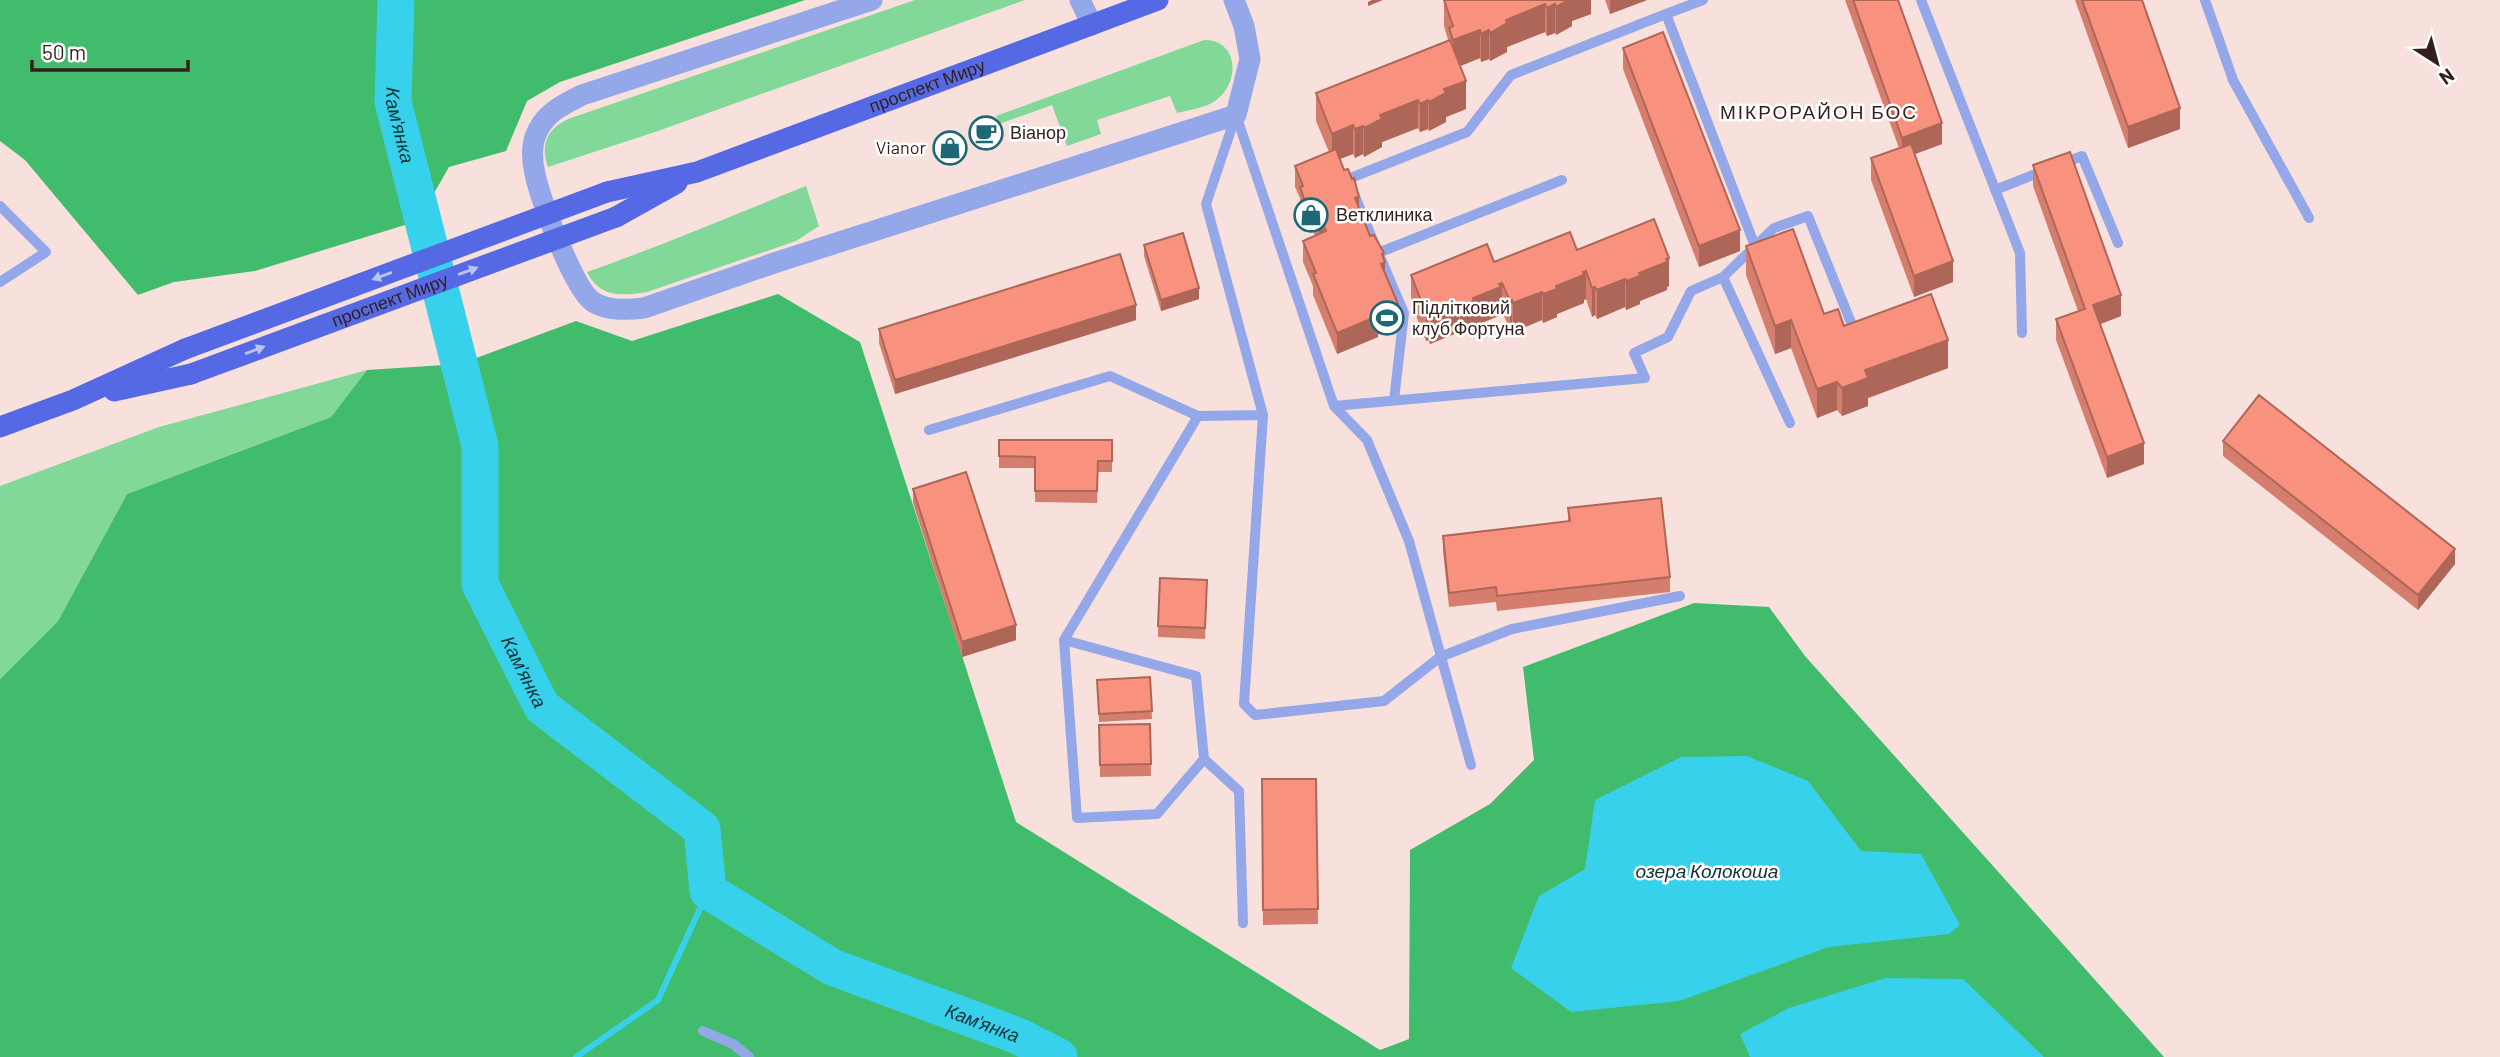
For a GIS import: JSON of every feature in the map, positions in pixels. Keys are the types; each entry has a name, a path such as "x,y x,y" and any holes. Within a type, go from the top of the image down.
{"main road":[{"name":"проспект Миру","path":"0,427 73,400 185,349 607,192 697,172 1158,0"},
{"name":"проспект Миру","path":"73,400 191,374 616,217 697,172"}],"street":[{"path":"872,0 582,95 545,118 535,136 532,152 535,177 569,269 580,289 593,302 627,310 644,308 777,262 1236,115 1250,59 1244,26 1234,0"},
{"path":"1080,0 1092,25"}],"lane":[{"path":"1394,400 1404,313 1348,179 1466,132 1511,75 1703,0"},
{"path":"1920,0 2020,253 2022,333"},
{"path":"2206,0 2233,80 2309,218"},
{"path":"1666,14 1755,246"},
{"path":"1236,115 1334,406 1367,440 1409,541 1471,765"},
{"path":"1236,115 1206,204 1263,415 1244,704 1255,715 1384,701 1440,657 1512,629 1680,596"},
{"path":"1995,190 2082,156 2118,243"},
{"path":"1378,253 1562,180"},
{"path":"0,282 46,253 1,207"},
{"path":"1334,406 1646,378 1634,353 1668,337 1691,291 1723,277 1774,228 1808,216 1852,325"},
{"path":"1723,277 1790,423"},
{"path":"929,430 1110,376 1198,416 1263,415"},
{"path":"1198,416 1064,640 1077,818 1157,814 1204,759"},
{"path":"1064,640 1196,676 1204,759 1239,791 1243,923"},
{"path":"703,1031 733,1044 749,1057"}],"green space":[{"path":"0,0 805,0 560,82 527,101 506,151 449,167 418,221 255,271 174,282 138,295 25,160 0,141"},
{"path":"915,0 1025,0 655,132 548,167 545,152 547,138 568,119"},
{"path":"1204,40 1224,47 1232,64 1229,84 1215,101 1206,105 1177,113 1170,96 1097,120 1101,134 1067,146 1052,105 999,124 996,116"},
{"path":"806,186 819,226 796,241 647,292 620,294 605,291 598,287 587,272 670,241"},
{"path":"778,294 860,342 1016,822 1380,1050 1409,1039 1410,850 1490,804 1534,760 1523,667 1694,603 1769,607 1805,656 2164,1057 0,1057 0,679 58,621 127,494 331,417 367,370 460,364 576,321 632,341"},
{"path":"367,370 331,417 127,494 58,621 0,679 0,486 159,427"}],"water":[{"name":"озера Колокоша","path":"1747,756 1808,781 1861,851 1921,854 1960,925 1949,934 1829,947 1679,1001 1571,1012 1511,968 1539,896 1585,869 1595,800 1681,757"},
{"path":"1885,978 1963,979 2044,1057 1750,1057 1740,1034 1789,1008"}],"building":[{"path":"1444,0 1568,0 1556,7 1555,4 1547,8 1545,4 1506,20 1507,23 1490,33 1489,30 1481,34 1480,30 1453,40 1449,28 1453,26"},
{"path":"1853,0 1898,0 1942,123 1902,138"},
{"path":"2082,0 2142,0 2180,108 2128,127"},
{"path":"1663,32 1740,230 1699,246 1623,48"},
{"path":"1450,40 1466,81 1444,89 1446,93 1429,102 1428,100 1420,104 1418,100 1380,115 1382,119 1364,128 1355,129 1353,125 1332,134 1316,93"},
{"path":"1911,144 1953,261 1914,276 1871,158"},
{"path":"1336,149 1344,170 1348,169 1352,179 1354,178 1359,197 1355,198 1370,236 1374,235 1384,253 1385,262 1381,264 1398,304 1377,313 1378,316 1337,333 1303,241 1326,231 1323,224 1319,226 1311,205 1307,207 1295,166"},
{"path":"2070,152 2121,295 2093,305 2144,443 2107,457 2056,319 2085,309 2033,165"},
{"path":"1654,219 1669,258 1666,259 1667,262 1639,273 1640,276 1597,290 1592,288 1586,271 1583,272 1584,275 1556,286 1557,289 1513,303 1502,283 1499,284 1501,287 1473,298 1474,301 1430,315 1426,313 1411,275 1487,244 1494,262 1570,232 1577,250"},
{"path":"1793,229 1824,314 1838,309 1844,326 1931,294 1948,340 1865,370 1868,378 1842,388 1837,382 1817,389 1791,320 1775,326 1746,246"},
{"path":"1183,233 1199,288 1161,300 1144,245"},
{"path":"1120,254 1136,305 895,380 879,329"},
{"path":"2259,395 2455,549 2418,595 2223,441"},
{"path":"999,440 1112,440 1112,461 1098,461 1097,491 1035,491 1035,457 999,456"},
{"path":"966,472 1016,625 962,642 913,489"},
{"path":"1661,498 1670,577 1497,596 1496,587 1449,593 1443,536 1570,521 1568,508"},
{"path":"1160,578 1207,580 1205,628 1158,626"},
{"path":"1150,677 1152,711 1099,714 1097,680"},
{"path":"1150,724 1151,764 1100,765 1099,725"},
{"path":"1262,779 1316,779 1318,909 1263,910"}],"waterway":[{"name":"Кам'янка","path":"396,0 393,102 480,446 480,584 542,707 702,829 708,891 832,967 1018,1036 1059,1057"},
{"path":"576,1057 658,1000 708,891"}],"place":[{"name":"Віанор","path":"986,133"},
{"name":"Vianor","path":"950,148"},
{"name":"Ветклиника","path":"1311,215"},
{"name":"Підлітковий клуб Фортуна","path":"1387,318"}],"district":[{"name":"МІКРОРАЙОН БОС","path":"1819,112"}]}
